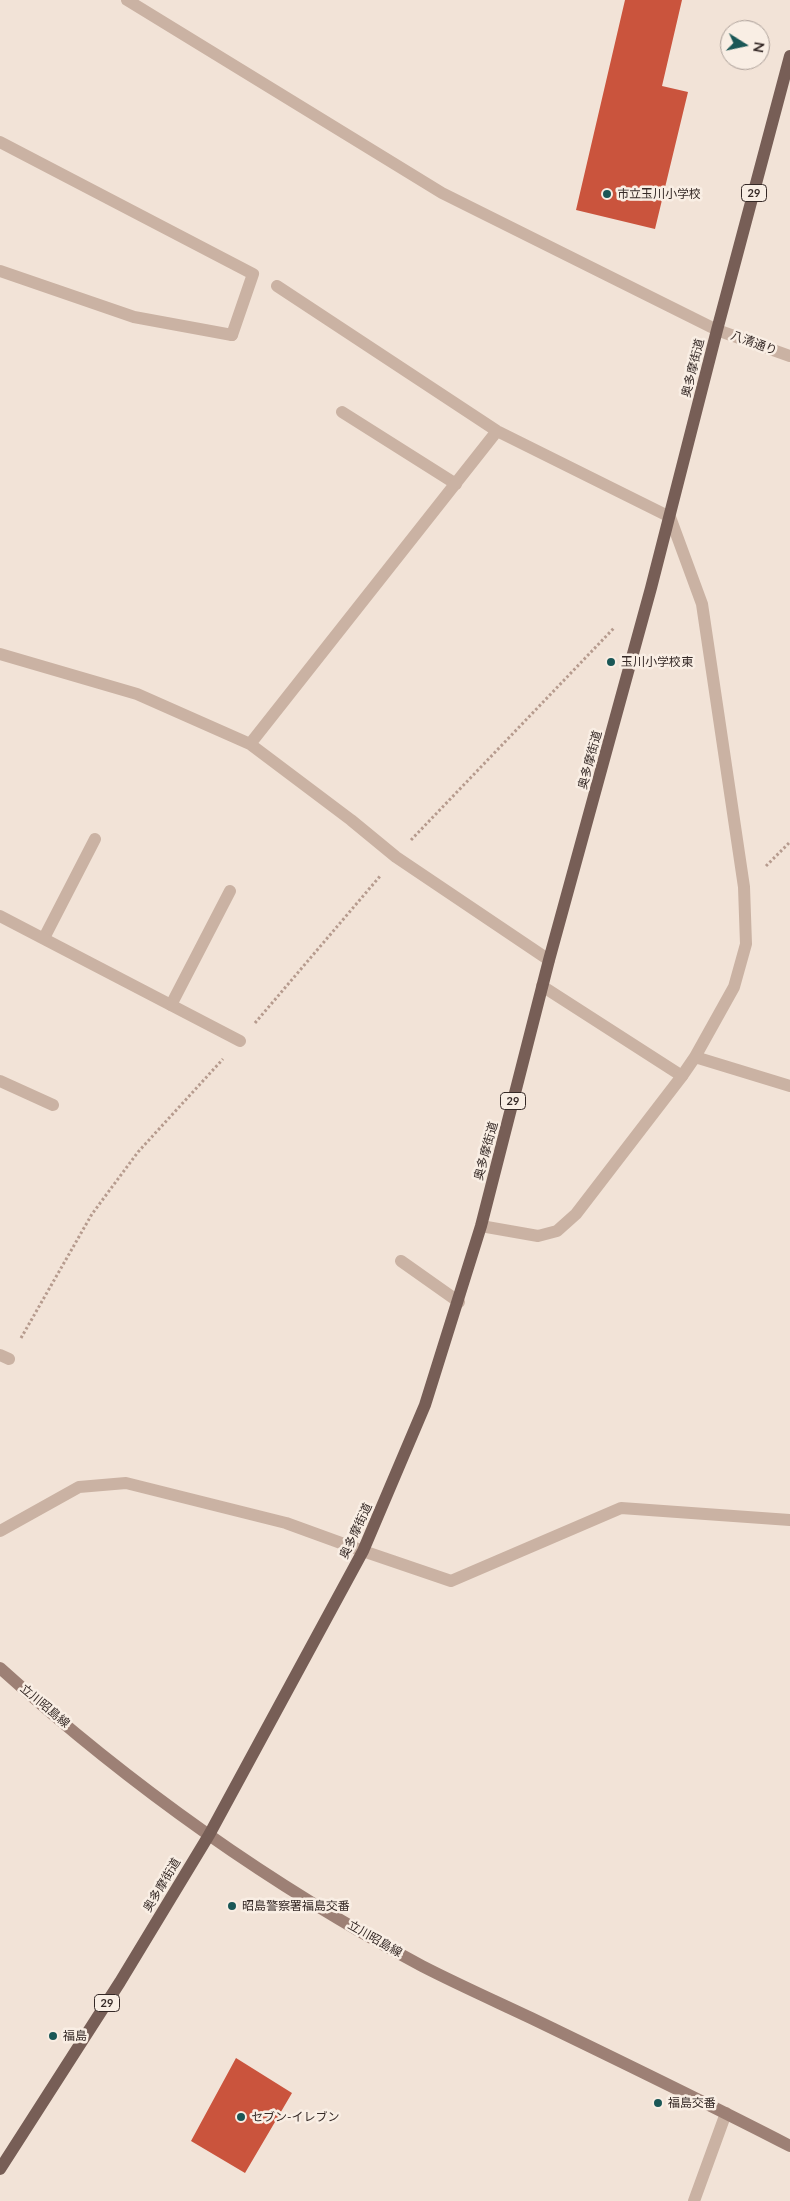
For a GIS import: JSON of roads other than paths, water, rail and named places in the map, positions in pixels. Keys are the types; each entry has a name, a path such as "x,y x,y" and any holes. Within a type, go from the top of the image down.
{"main road":[{"name":"奥多摩街道","path":"0,2169 120,1982 209,1834 363,1552 425,1405 459,1302 480,1226 542,986 670,517 717,330 790,56"},
{"name":"立川昭島線","path":"0,1668 107,1758 209,1834 311,1901 422,1966 726,2113 790,2146"}],"street":[{"name":"八清通り","path":"127,0 442,193 717,330 790,356"},
{"path":"0,142 253,274 232,336 134,317 0,272"},
{"path":"277,286 496,431 670,517 702,604 744,887 746,944 734,987 695,1057 682,1076 576,1214 557,1231 538,1236 480,1226"},
{"path":"342,412 456,484"},
{"path":"250,744 496,431"},
{"path":"0,654 137,694 250,744 351,820 396,857 549,960"},
{"path":"44,938 95,839"},
{"path":"171,1005 230,891"},
{"path":"0,916 240,1041"},
{"path":"542,986 682,1076"},
{"path":"695,1057 790,1086"},
{"path":"0,1081 53,1105"},
{"path":"401,1261 459,1302"},
{"path":"0,1531 79,1487 126,1484 286,1523 363,1552 451,1581 620,1508 790,1520"},
{"path":"694,2201 726,2113"}],"place":[{"name":"市立玉川小学校","path":"607,194"},
{"name":"玉川小学校東","path":"611,662"},
{"name":"昭島警察署福島交番","path":"232,1906"},
{"name":"福島","path":"53,2036"},
{"name":"福島交番","path":"658,2103"},
{"name":"セブン-イレブン","path":"241,2117"}]}
